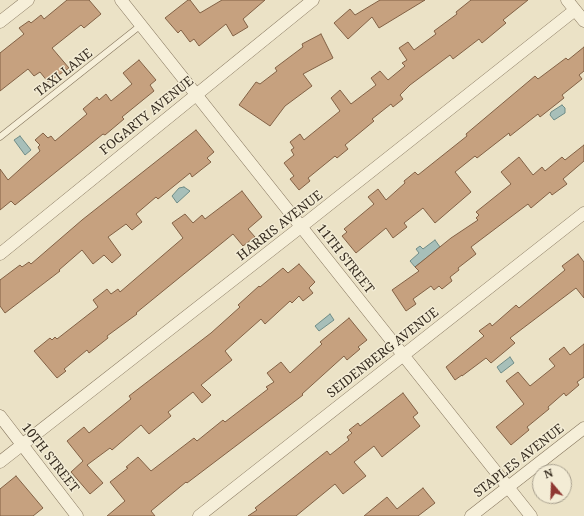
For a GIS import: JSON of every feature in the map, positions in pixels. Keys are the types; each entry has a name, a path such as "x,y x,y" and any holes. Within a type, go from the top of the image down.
{"street":[{"path":"0,22 28,0"},
{"name":"11TH STREET","path":"121,0 302,226 530,516"},
{"name":"FOGARTY AVENUE","path":"0,254 313,0"},
{"path":"567,0 584,21"},
{"name":"HARRIS AVENUE","path":"0,462 575,10"},
{"name":"SEIDENBERG AVENUE","path":"199,516 584,213"},
{"name":"10TH STREET","path":"0,416 77,516"},
{"name":"STAPLES AVENUE","path":"471,516 584,428"}],"lane":[{"name":"TAXI LANE","path":"0,138 141,25"}],"water":[{"path":"562,105 565,108 565,113 554,120 550,115 551,112"},
{"path":"20,136 31,150 25,155 14,140"},
{"path":"184,187 190,191 177,203 172,196 179,188"},
{"path":"435,240 440,247 415,267 410,261 419,253 416,249 420,246 423,249"},
{"path":"330,314 334,320 319,331 315,326"},
{"path":"510,357 514,363 501,373 497,367"}],"building":[{"path":"67,0 89,0 101,14 84,28 81,25 52,48 69,68 48,82 40,72 34,76 28,69 0,91 0,53 24,34 19,28 29,21 31,23 41,15 44,19"},
{"path":"190,0 200,13 222,0 265,0 243,19 248,27 233,36 226,24 199,46 194,39 190,42 181,30 178,33 165,18"},
{"path":"380,0 425,0 379,28 372,17 348,39 334,23 350,9 355,15"},
{"path":"471,0 528,0 503,20 506,23 482,43 479,39 453,59 450,55 410,85 400,95 403,99 393,107 391,104 372,119 374,121 345,145 348,149 337,158 335,156 308,178 310,181 299,190 290,179 294,176 284,163 294,155 291,150 294,148 290,142 300,134 304,140 340,111 331,98 340,90 351,104 376,85 371,78 380,71 388,80 405,66 402,63 407,60 399,48 408,42 414,50 436,34 434,31 457,14 456,12"},
{"path":"321,34 333,58 303,74 312,86 285,106 270,126 239,105 256,82 260,84 277,71 275,68 303,47 302,44"},
{"path":"584,47 584,71 579,75 582,79 562,95 564,98 540,117 538,114 510,136 509,133 477,158 475,156 455,172 471,192 435,223 423,208 404,223 407,227 393,238 386,228 356,253 342,236 347,232 344,229 374,204 368,197 378,189 386,200 405,183 404,181 415,172 418,175 467,136 466,134 535,76 538,79 566,58 568,60"},
{"path":"139,60 156,80 150,85 154,91 122,117 124,119 105,135 103,134 15,205 11,201 0,210 0,169 8,180 40,151 38,147 40,145 35,140 43,133 48,138 51,136 55,141 87,114 83,109 97,97 99,100 106,94 111,101 132,84 123,73"},
{"path":"196,130 214,152 207,158 211,162 192,177 190,173 158,199 156,197 136,214 142,222 132,230 126,224 108,237 121,255 112,263 104,255 93,264 82,250 59,270 60,271 5,313 0,306 0,280 20,265 22,267 29,262 31,264 82,220"},
{"path":"584,145 584,161 563,179 567,184 552,195 550,192 531,208 528,204 471,247 476,254 458,268 459,270 450,277 452,281 442,289 439,286 434,290 431,286 413,299 416,304 406,311 392,290 419,271 415,267 451,238 478,220 476,218 479,215 476,212 511,184 501,172 519,157 533,175 542,167 545,171 562,157 565,160"},
{"path":"242,191 262,217 248,229 255,237 243,246 233,234 136,313 137,314 107,336 108,338 89,353 87,350 64,369 66,371 57,378 34,351 50,338 52,340 55,337 57,339 98,307 93,300 107,289 111,294 118,289 120,292 183,238 172,223 185,214 193,223 202,215 205,219"},
{"path":"578,254 584,262 584,298 576,288 510,338 515,343 491,363 486,358 455,380 446,367 484,336 479,331 490,323 492,326 516,305 519,308 565,270 562,266"},
{"path":"299,264 315,282 309,288 313,293 303,301 299,296 292,303 290,301 265,324 261,319 225,351 232,360 201,385 211,395 202,403 193,392 168,412 171,416 149,434 141,425 112,450 110,448 87,465 103,483 90,494 71,472 83,461 67,441 84,427 89,433 131,399 129,396 211,333 240,307 238,305 259,286 260,287 283,268 288,273"},
{"path":"349,318 367,340 358,347 360,349 347,360 344,356 302,394 303,395 187,483 186,482 151,511 155,516 107,516 125,501 110,482 128,468 126,467 138,457 151,471 194,438 197,441 223,420 225,422 268,389 266,387 274,382 267,373 281,362 290,373 322,344 320,342"},
{"path":"584,344 584,377 577,382 579,385 566,396 564,393 548,407 549,409 527,427 529,430 511,445 496,427 524,404 506,381 518,372 530,386 555,366 549,359 564,347 570,355"},
{"path":"403,393 418,413 413,417 420,426 382,457 374,446 354,462 366,476 343,494 335,484 296,516 248,516 257,510 255,508 327,451 330,455 349,440 347,437 352,433 349,430 358,423 360,426"},
{"path":"16,476 43,508 33,516 0,516 0,489"},
{"path":"423,488 435,503 418,516 364,516 387,497 397,509"}]}
